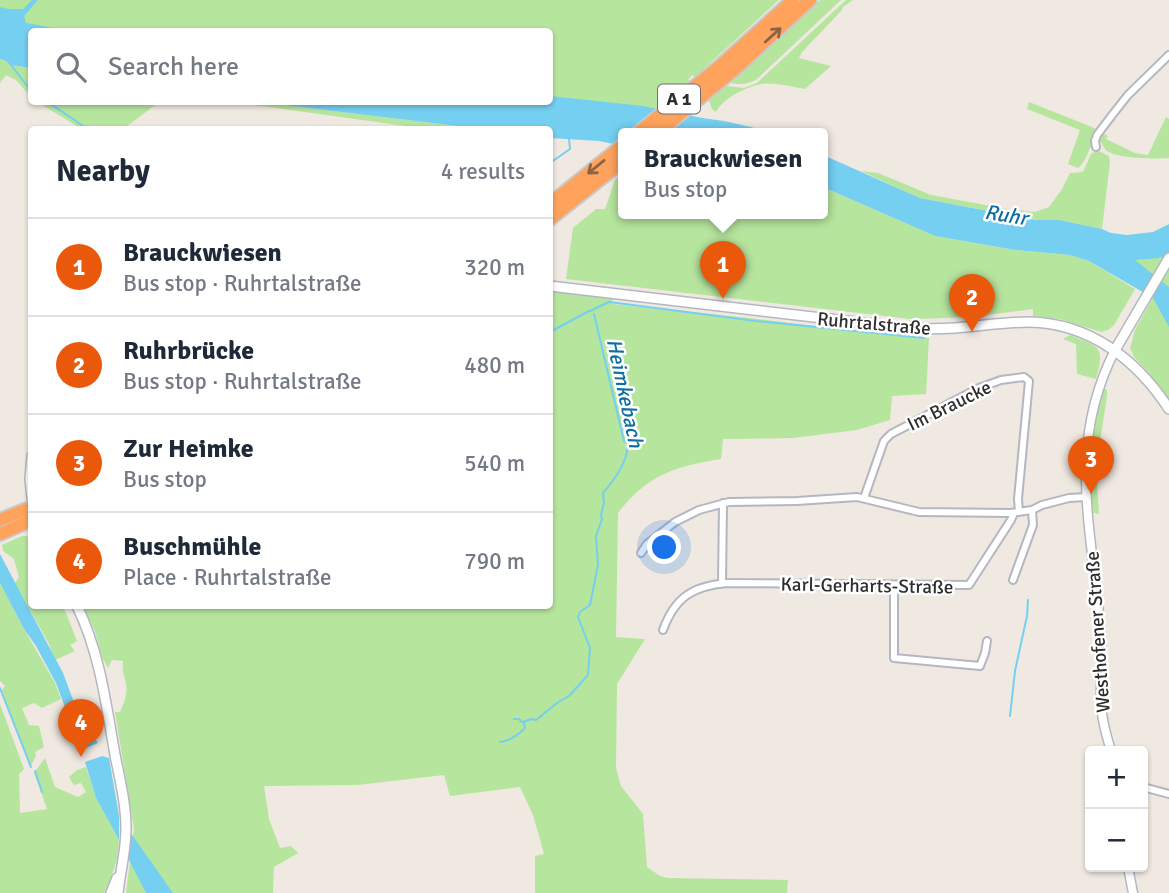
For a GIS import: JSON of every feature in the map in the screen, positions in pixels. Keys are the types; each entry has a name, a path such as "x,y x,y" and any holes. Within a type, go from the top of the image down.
{"highway":[{"name":"A 1","path":"644,128 720,66 793,0"},
{"name":"A 1","path":"663,128 735,69 810,0"},
{"path":"553,202 618,149"},
{"path":"553,217 618,165"},
{"path":"0,520 28,509"},
{"path":"0,534 28,522"}],"main road":[{"path":"1115,350 1169,258"},
{"name":"Ruhrtalstraße","path":"553,286 907,328 1048,324 1071,330 1115,350 1147,379 1169,409"},
{"path":"78,609 97,659 126,819 118,893"},
{"path":"111,893 120,873"}],"street":[{"path":"1096,147 1097,135 1128,95 1169,55"},
{"name":"Westhofener Straße","path":"1110,746 1102,713 1100,624 1086,497 1086,465 1090,421 1100,383 1115,350"},
{"name":"Im Braucke","path":"864,498 887,437 979,388 1001,380 1024,377 1029,381 1016,513"},
{"path":"641,554 647,544 674,522 693,512 723,503 850,497 919,512 1016,513 1069,498 1086,497"},
{"path":"722,583 723,503"},
{"path":"1013,580 1032,530 1032,510"},
{"name":"Karl-Gerharts-Straße","path":"663,630 673,608 688,594 701,587 722,583 969,585 1016,513"},
{"path":"894,585 894,658 980,666 987,641"},
{"path":"1148,788 1169,794"},
{"path":"1129,872 1133,893"}],"green space":[{"path":"0,0 779,0 657,109 553,102 553,28 28,28 28,31 0,25"},
{"path":"820,0 841,0 756,80 744,84 731,83"},
{"path":"846,0 853,0 843,7 799,58 831,66 805,89 761,84 736,94 716,112 712,109 709,101 726,86 744,88 757,83"},
{"path":"0,59 10,65 28,68 28,94 16,80 6,75 0,83"},
{"path":"1029,102 1092,127 1108,136 1106,139 1135,153 1148,155 1166,117 1169,119 1169,158 1120,156 1106,151 1101,142 1093,142 1081,166 1078,168 1068,164 1080,130 1027,109"},
{"path":"42,105 155,105 127,126 77,126"},
{"path":"255,105 284,105 457,126 405,126"},
{"path":"1097,150 1109,156 1110,162 1102,229 1059,220 1036,220 920,198 861,171 878,173 931,195 1035,212 1049,207 1070,173 1083,172 1091,154"},
{"path":"618,177 618,219 828,219 828,189 935,236 1015,250 1070,255 1089,261 1135,289 1114,325 1101,332 1060,319 1033,316 1033,309 910,319 566,279 573,228 596,209 605,209"},
{"path":"1169,255 1169,399 1134,357 1130,348 1135,330 1162,281 1135,260"},
{"path":"553,291 613,298 612,304 929,338 926,394 892,396 890,420 857,430 793,438 723,439 721,459 664,474 640,490 618,513 616,637 645,639 617,684 616,768 621,786 643,814 647,867 668,878 788,880 787,893 535,893 535,856 544,854 533,815 520,787 450,796 444,775 357,785 264,786 269,819 280,848 291,846 298,853 274,867 273,893 126,893 134,829 115,712 120,712 126,694 123,661 112,660 108,668 84,609 553,609"},
{"path":"1070,335 1098,349 1100,360 1096,379 1077,374 1076,344 1063,339"},
{"path":"1104,388 1107,390 1107,396 1096,468 1099,514 1090,512 1092,489 1089,476 1095,417"},
{"path":"22,536 28,538 28,606 15,583 19,577 14,559 3,551 2,545"},
{"path":"0,583 55,683 61,699 42,708 34,703 22,708 29,725 39,726 44,747 35,752 36,756 30,767 2,690 5,686 0,681"},
{"path":"29,609 64,609 66,613 77,641 70,645 75,651 55,660"},
{"path":"0,704 24,769 19,774 20,813 47,809 34,773 45,758 55,787 78,797 86,792 81,783 74,785 69,777 86,767 96,798 119,840 117,859 104,893 0,893"}],"water":[{"path":"32,0 38,0 24,16 26,23 54,28 28,28 28,68 10,65 0,59 0,7 23,9"},
{"path":"553,96 643,106 754,128 618,128 618,145 553,138 553,126 457,126 284,105 553,105"},
{"name":"Ruhr","path":"828,157 920,198 1035,220 1059,220 1127,235 1153,232 1169,224 1169,255 1135,260 1169,287 1169,327 1153,298 1089,261 1070,255 1015,250 935,236 828,189"},
{"path":"0,554 63,673 84,729 92,734 98,743 81,750 56,683 0,583"},
{"path":"102,756 109,758 119,816 119,840 96,798 85,762"},
{"path":"130,832 173,893 146,893 128,858"}],"waterway":[{"name":"Heimkebach","path":"11,65 28,87"},
{"name":"Heimkebach","path":"52,105 84,126"},
{"path":"553,161 570,149 569,139"},
{"path":"590,311 609,302 756,321 924,338"},
{"name":"Heimkebach","path":"553,330 589,311"},
{"name":"Heimkebach","path":"523,722 536,720 569,696 588,675 590,648 578,617 580,612 590,605 598,565 596,536 602,519 603,493 620,470 627,451 628,444 624,441 594,314"},
{"path":"1010,716 1028,600"},
{"path":"0,688 31,767"},
{"path":"514,719 522,722"},
{"path":"500,742 520,733 525,728 524,723"},
{"path":"35,771 42,792"}],"place":[{"name":"Brauckwiesen","path":"723,299"},
{"name":"Ruhrbrücke","path":"972,332"},
{"name":"Zur Heimke","path":"1091,494"},
{"name":"Buschmühle","path":"81,757"}]}
